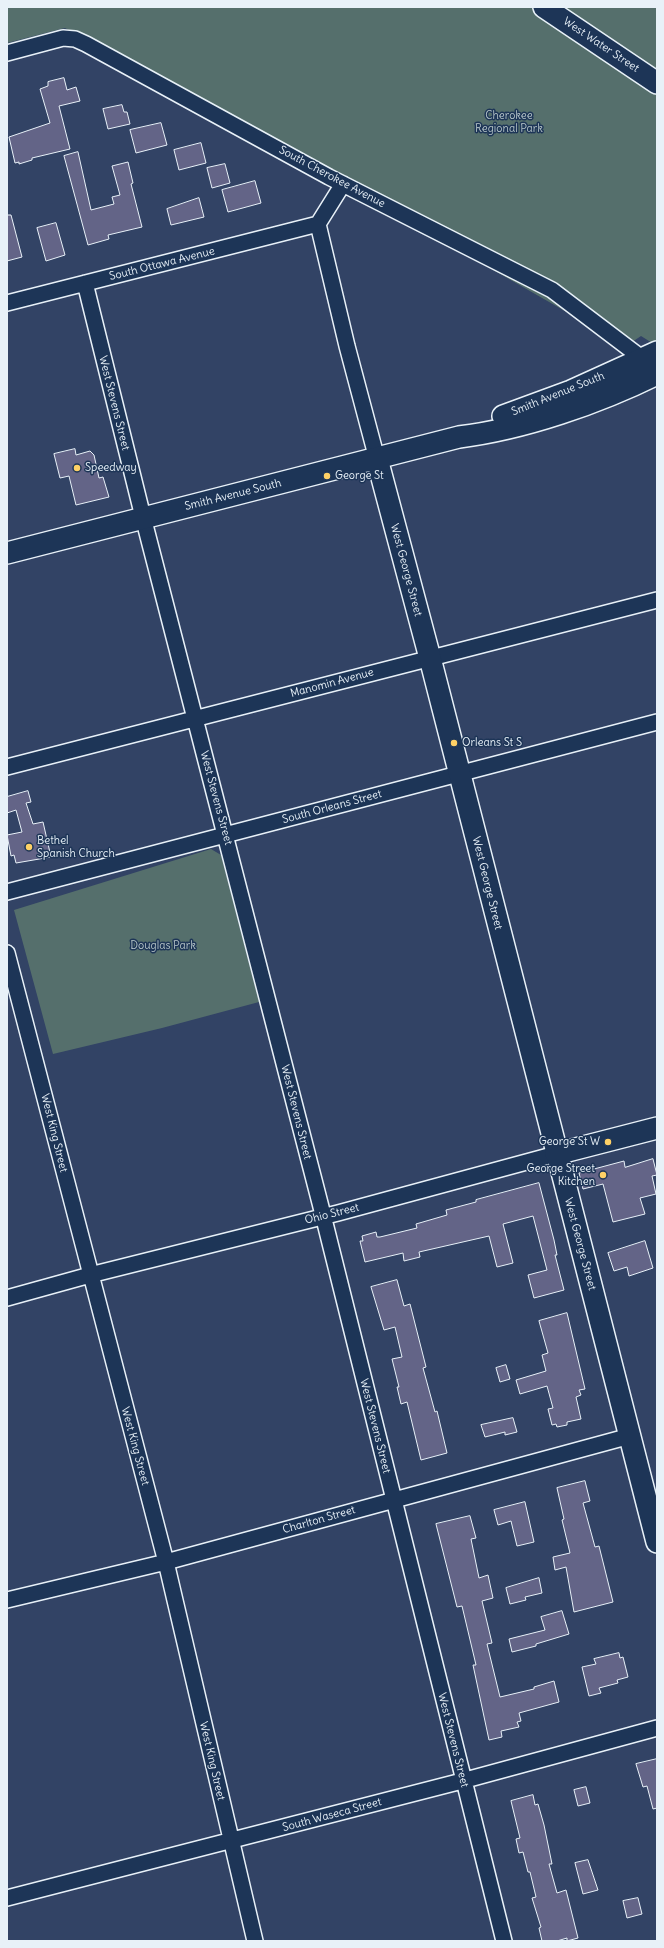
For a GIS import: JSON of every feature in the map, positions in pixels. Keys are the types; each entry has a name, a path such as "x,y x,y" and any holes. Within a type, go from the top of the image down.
{"street":[{"name":"West Water Street","path":"544,7 657,83"},
{"name":"South Cherokee Avenue","path":"7,53 63,38 75,39 343,184 552,290 650,355"},
{"path":"318,224 343,184"},
{"name":"South Ottawa Avenue","path":"7,303 318,224"},
{"name":"West George Street","path":"318,224 346,346 430,658 556,1154 657,1542"},
{"name":"West Stevens Street","path":"85,283 143,518 226,834 323,1216 394,1499 462,1781 504,1941"},
{"name":"Smith Avenue South","path":"459,437 489,422 571,391 650,355"},
{"name":"Smith Avenue South","path":"7,553 459,437 491,433 621,392 657,374"},
{"name":"Manomin Avenue","path":"7,767 195,720 430,658 657,602"},
{"name":"South Orleans Street","path":"7,892 657,722"},
{"name":"West King Street","path":"7,953 166,1562 255,1941"},
{"name":"Ohio Street","path":"7,1298 90,1275 323,1216 657,1128"},
{"name":"Charlton Street","path":"7,1600 166,1562 630,1436"},
{"name":"South Waseca Street","path":"7,1898 462,1781 657,1728"}],"green space":[{"name":"Cherokee Regional Park","path":"7,7 657,7 657,346 641,336 626,346 343,184 65,28 7,43"},
{"name":"Douglas Park","path":"211,849 221,855 259,1002 162,1028 53,1054 14,910"}],"building":[{"path":"64,78 67,90 76,87 80,101 59,106 70,149 32,158 32,160 19,164 19,162 15,163 9,137 50,123 40,89 48,86 48,82"},
{"path":"122,105 124,112 127,112 130,124 108,129 103,109"},
{"path":"161,123 167,145 136,153 130,130"},
{"path":"201,143 206,163 179,170 174,150"},
{"path":"78,152 91,210 114,204 112,197 120,195 112,166 128,162 133,183 131,184 142,227 108,235 109,239 88,245 64,156"},
{"path":"225,164 230,183 212,188 207,168"},
{"path":"255,181 261,203 228,212 222,190"},
{"path":"199,198 204,217 171,225 167,209"},
{"path":"7,215 11,215 22,257 7,261"},
{"path":"56,223 65,255 46,261 37,228"},
{"path":"75,449 76,455 90,451 94,455 99,478 103,477 109,497 76,505 69,476 60,478 54,454"},
{"name":"Bethel Spanish Church","path":"28,791 31,802 26,803 33,824 43,822 51,857 16,863 14,855 11,856 7,835 22,832 16,810 7,813 7,797"},
{"path":"653,1159 657,1175 652,1176 656,1194 640,1198 645,1214 613,1222 603,1184 583,1189 579,1173 624,1161 625,1167"},
{"path":"539,1183 554,1240 557,1255 555,1255 564,1290 534,1298 528,1275 547,1270 533,1216 503,1224 513,1263 497,1267 489,1236 419,1252 420,1257 404,1261 403,1253 365,1262 360,1241 363,1241 362,1236 376,1232 377,1237 380,1237 417,1228 416,1224 447,1215 446,1210 476,1202 476,1200"},
{"path":"645,1241 653,1268 629,1276 627,1267 614,1271 608,1253"},
{"path":"397,1280 404,1306 410,1304 426,1367 423,1368 435,1412 437,1411 447,1453 421,1460 407,1402 401,1404 397,1387 399,1387 392,1359 402,1357 395,1327 384,1330 371,1287"},
{"path":"567,1313 585,1389 579,1390 581,1395 576,1397 581,1419 567,1422 567,1425 557,1427 556,1424 552,1425 548,1409 553,1408 547,1386 520,1394 516,1380 546,1371 542,1355 548,1353 539,1321"},
{"path":"506,1365 510,1379 500,1382 496,1368"},
{"path":"513,1418 517,1432 505,1435 505,1432 485,1437 481,1425"},
{"path":"585,1481 590,1501 583,1503 595,1547 599,1546 613,1602 574,1612 566,1567 555,1570 553,1557 570,1553 562,1520 564,1519 557,1488"},
{"path":"525,1502 534,1542 517,1546 511,1521 498,1525 494,1510"},
{"path":"470,1516 476,1538 471,1539 479,1578 488,1575 493,1598 482,1601 492,1643 487,1644 500,1697 534,1689 534,1687 554,1681 559,1702 519,1713 521,1721 517,1722 519,1727 501,1731 502,1737 489,1740 473,1665 476,1665 462,1606 457,1607 436,1524"},
{"path":"539,1578 542,1593 525,1597 526,1600 510,1604 506,1588"},
{"path":"562,1611 569,1634 536,1644 536,1646 512,1652 509,1639 545,1630 541,1617"},
{"path":"619,1653 620,1658 623,1657 628,1677 617,1680 618,1683 599,1688 601,1693 589,1696 582,1667 596,1664 594,1659"},
{"path":"657,1759 657,1808 653,1809 647,1786 643,1787 636,1764"},
{"path":"586,1787 590,1803 578,1806 574,1790"},
{"path":"533,1795 535,1805 538,1804 544,1825 552,1864 549,1864 557,1893 566,1890 578,1938 567,1941 567,1938 557,1941 542,1941 539,1928 541,1927 532,1898 536,1897 523,1852 519,1853 516,1839 520,1838 511,1801"},
{"path":"588,1860 598,1890 583,1894 575,1863"},
{"path":"638,1898 642,1914 627,1918 623,1901"}],"place":[{"name":"Speedway","path":"77,468"},
{"name":"George St","path":"327,476"},
{"name":"Orleans St S","path":"454,743"},
{"name":"Bethel Spanish Church","path":"29,847"},
{"name":"George St W","path":"608,1142"},
{"name":"George Street Kitchen","path":"603,1175"}]}
